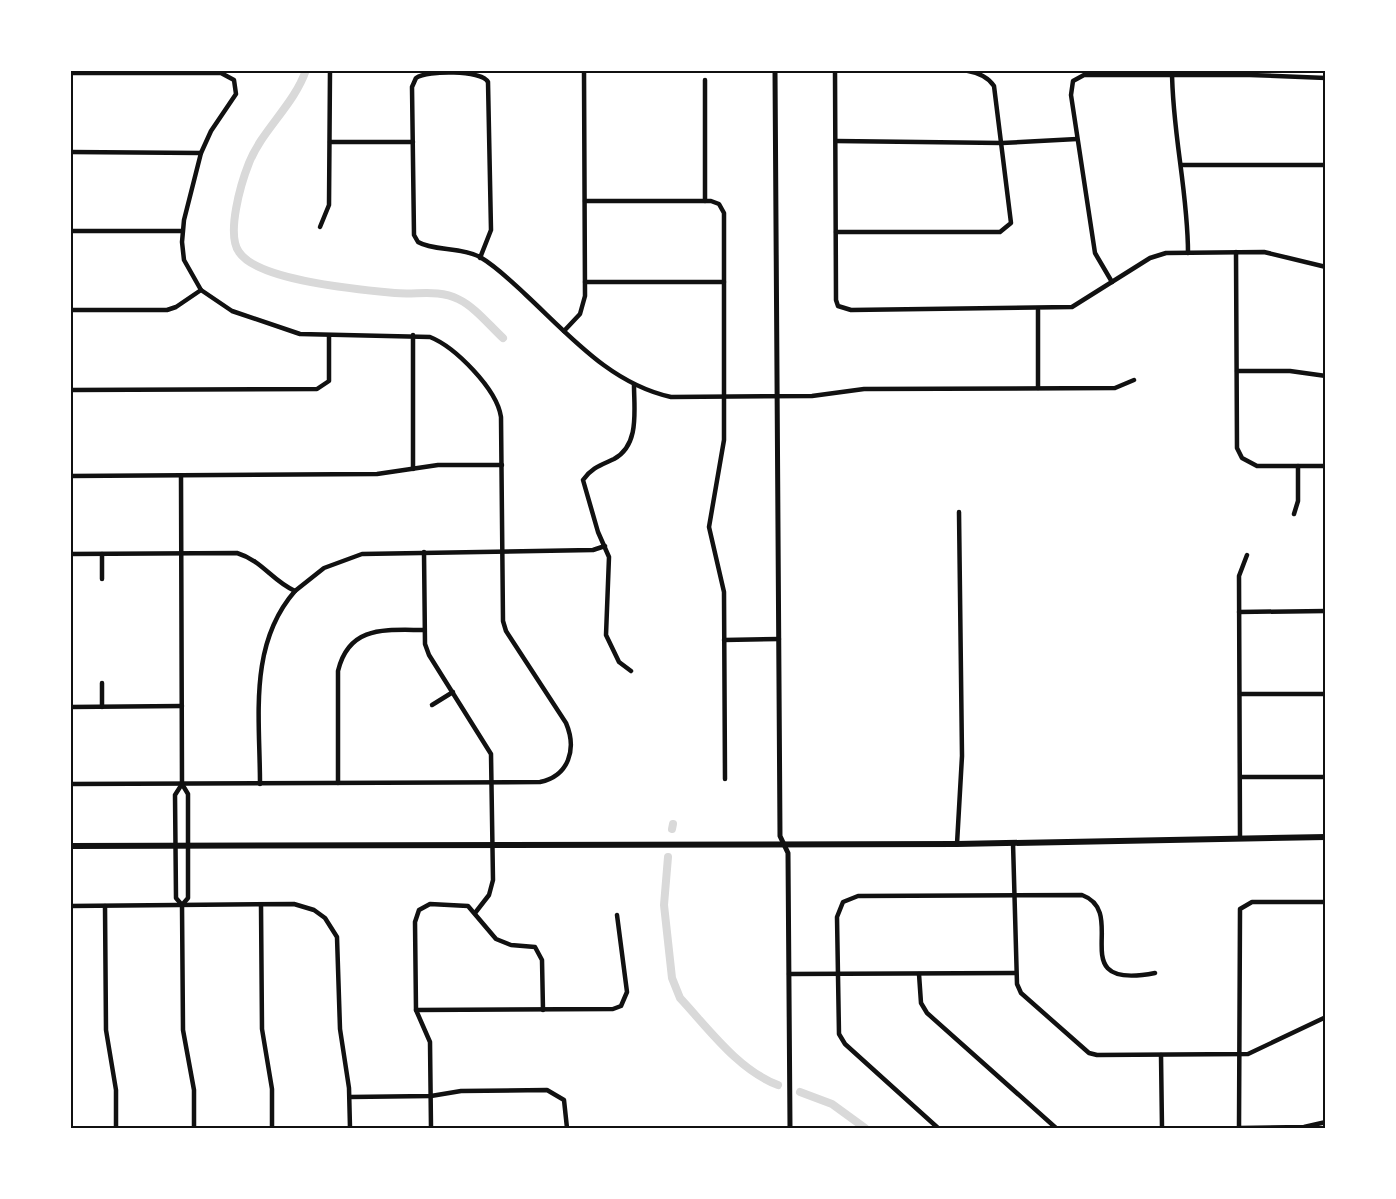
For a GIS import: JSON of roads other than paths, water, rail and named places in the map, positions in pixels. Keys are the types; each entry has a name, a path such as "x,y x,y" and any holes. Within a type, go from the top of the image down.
{"main road":[{"path":"70,846 493,843 957,844 1326,837"}],"street":[{"path":"320,227 329,205 330,70"},
{"path":"564,331 584,305 584,70"},
{"path":"775,70 780,836 788,853 790,1128"},
{"path":"836,70 838,306 851,310 1038,310 1072,307 1158,255 1264,252 1326,267"},
{"path":"836,232 1000,232 1009,227 1011,217 994,86 988,77 977,72 913,70"},
{"path":"70,73 121,71 221,73 234,80 236,94 211,131 201,153 182,231 184,260 201,290 232,310 300,334 429,337 444,344 493,392 501,417 502,612 506,631 569,731 569,760 558,776 540,782 70,784"},
{"path":"1112,282 1095,253 1071,96 1073,81 1084,75 1172,73 1326,78"},
{"path":"1172,73 1172,110 1188,209 1188,253"},
{"path":"480,258 491,230 490,86 486,78 478,74 425,74 416,78 412,87 414,235 418,242 464,251 480,258 504,274 601,365 650,393 671,397 777,397 812,396 864,389 1114,388 1134,380"},
{"path":"705,80 705,201"},
{"path":"836,141 1002,143 1077,139"},
{"path":"330,142 413,142"},
{"path":"70,152 201,153"},
{"path":"1182,165 1326,165"},
{"path":"585,201 705,201 719,204 724,213 725,397 722,467 711,507 709,527 724,592 725,779"},
{"path":"70,231 182,231"},
{"path":"1236,252 1237,448 1242,458 1257,466 1326,466"},
{"path":"585,282 724,282"},
{"path":"70,310 167,310 176,308 201,290"},
{"path":"1038,310 1038,388"},
{"path":"413,335 413,469"},
{"path":"70,390 317,389 327,385 330,376 329,336"},
{"path":"1237,371 1290,371 1326,376"},
{"path":"631,670 619,662 606,635 610,565 583,480 590,470 618,456 630,441 633,431 634,385"},
{"path":"70,476 377,474 438,465 502,465"},
{"path":"1294,514 1298,501 1298,466"},
{"path":"181,476 182,784 188,794 188,898 182,905"},
{"path":"957,844 962,756 959,512"},
{"path":"260,784 262,657 273,622 295,591 324,568 348,558 375,553 593,550 605,546"},
{"path":"424,552 424,630 429,656 491,754 492,888 475,913"},
{"path":"70,554 237,553 253,558 284,587 295,591"},
{"path":"102,554 102,579"},
{"path":"1240,838 1239,576 1246,555"},
{"path":"1239,612 1326,611"},
{"path":"338,783 338,671 352,642 372,632 424,630"},
{"path":"724,640 779,639"},
{"path":"102,683 102,706"},
{"path":"432,705 453,692"},
{"path":"1240,694 1326,694"},
{"path":"70,707 182,706"},
{"path":"1240,777 1326,777"},
{"path":"182,784 175,795 176,898 182,905 183,1030 194,1090 194,1128"},
{"path":"1013,843 1015,973 1021,993 1089,1053 1239,1054 1256,1051 1326,1017"},
{"path":"938,1128 842,1040 838,1027 837,917 843,902 858,896 1082,895 1094,900 1101,909 1102,955 1107,968 1122,977 1155,974"},
{"path":"1326,902 1252,902 1240,909 1239,1128 1304,1127 1326,1122"},
{"path":"431,1128 430,1042 416,1011 415,922 419,910 430,904 468,906 496,939 511,945 535,947 542,960 543,1010"},
{"path":"261,905 262,1029 272,1089 272,1128"},
{"path":"70,906 302,906 325,918 334,930 339,945 340,1029 350,1097 350,1128"},
{"path":"105,906 106,1030 116,1090 116,1128"},
{"path":"416,1011 613,1009 623,1004 627,992 617,915"},
{"path":"789,974 1015,973"},
{"path":"919,974 921,1004 927,1013 1056,1128"},
{"path":"1161,1055 1162,1128"},
{"path":"350,1097 431,1096 461,1091 547,1090 561,1097 567,1109 567,1128"}],"waterway":[{"path":"306,70 294,95 262,139 249,163 234,221 235,244 239,252 250,262 267,270 311,282 379,292 435,293 450,296 470,307 503,338"},
{"path":"672,829 673,824"},
{"path":"668,857 664,905 672,978 680,998 737,1059 763,1078 778,1085"},
{"path":"800,1092 832,1104 865,1128"}]}
